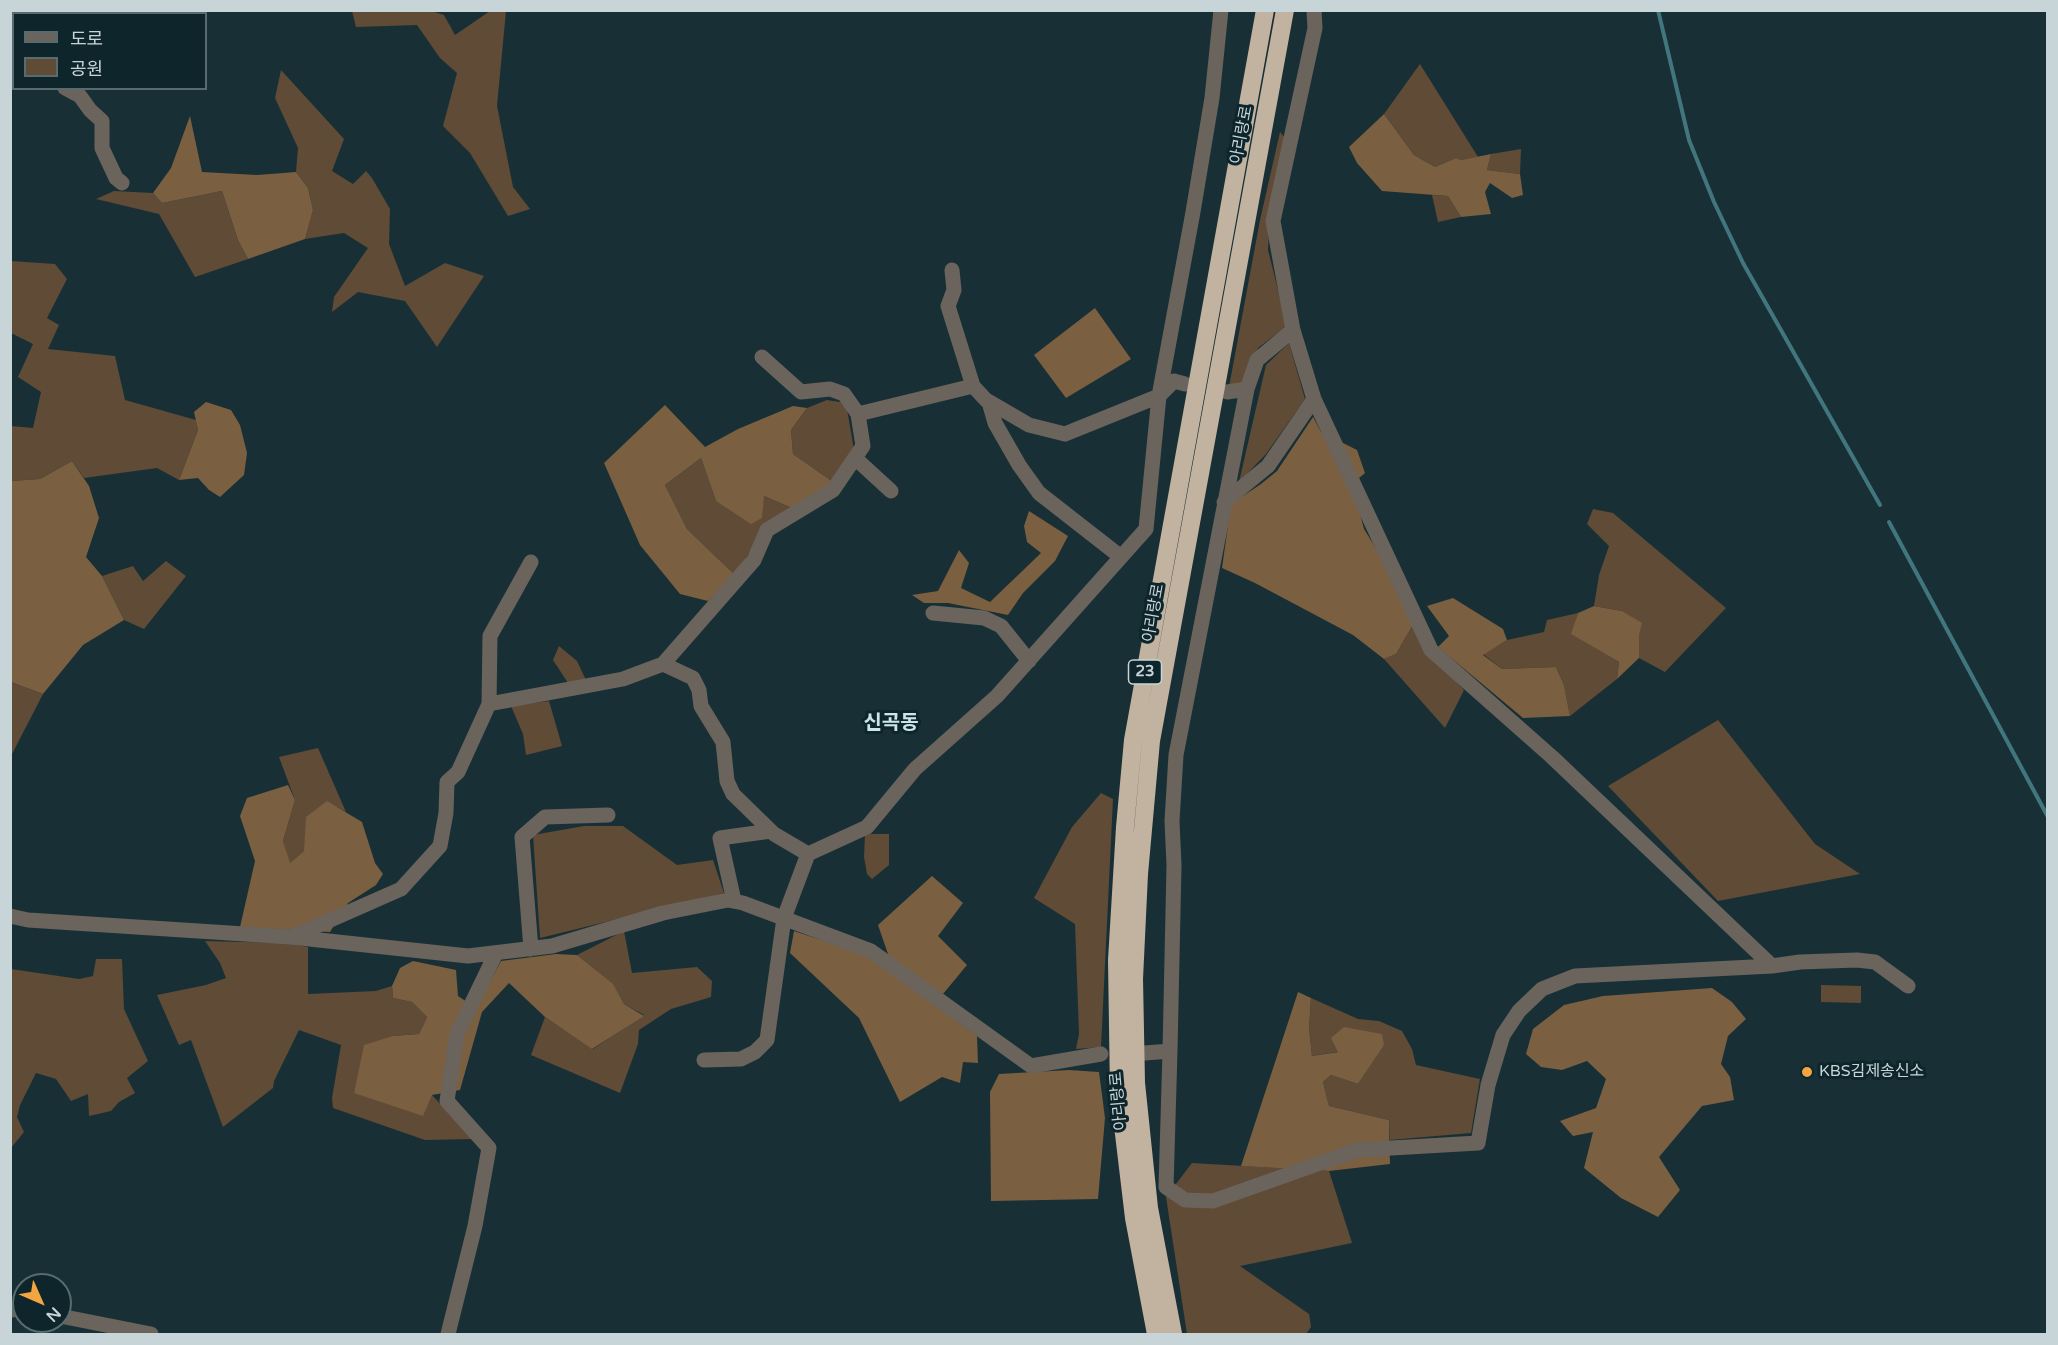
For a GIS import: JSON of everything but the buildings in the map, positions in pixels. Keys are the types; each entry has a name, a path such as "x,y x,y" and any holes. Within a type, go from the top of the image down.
{"highway":[{"name":"아리랑로","path":"1156,1335 1134,1218 1119,1092 1117,960 1125,827 1133,740 1265,13"},
{"name":"아리랑로","path":"1173,1335 1149,1208 1136,1083 1134,979 1139,874 1151,741 1284,14"}],"street":[{"path":"704,1059 741,1059 755,1052 768,1040 784,918 808,854 867,827 915,769 997,696 1146,529 1160,396 1210,110 1221,10"},
{"path":"1314,10 1315,28 1273,221 1293,330 1314,399 1431,650 1552,757 1772,966"},
{"path":"69,90 80,96 102,121 102,148 117,178 122,183"},
{"path":"952,270 954,290 948,306 973,386 989,402 1029,425 1065,434 1160,396 1174,381 1185,384"},
{"path":"1293,330 1257,360 1247,389 1176,755 1172,821 1174,865 1166,1187 1185,1200 1213,1201 1357,1150 1478,1143 1488,1085 1503,1035 1519,1011 1542,989 1575,976 1857,960 1875,962 1908,986"},
{"path":"489,704 623,679 663,664 754,560 767,530 833,490 863,446 858,414 844,394 830,389 801,392 762,357"},
{"path":"858,414 973,386"},
{"path":"1227,392 1247,389"},
{"path":"1224,502 1268,466 1314,399"},
{"path":"989,402 995,423 1019,465 1039,492 1121,558"},
{"path":"855,458 891,491"},
{"path":"291,938 401,888 440,846 446,813 447,782 458,772 489,704 490,636 531,562"},
{"path":"933,613 984,618 1001,626 1029,661"},
{"path":"663,664 693,678 699,690 701,706 723,742 727,781 733,794 771,831 808,854"},
{"path":"531,949 522,837 545,817 608,815"},
{"path":"734,901 720,838 771,831"},
{"path":"10,916 28,920 291,938 468,956 552,946 663,913 728,900 784,918 871,951 1031,1066 1101,1054"},
{"path":"448,1335 475,1226 489,1148 447,1101 458,1034 496,953"},
{"path":"1145,1053 1170,1051"},
{"path":"72,1319 151,1335"}],"green space":[{"path":"352,11 431,11 444,15 455,35 490,11 506,11 497,106 513,187 530,209 508,216 470,153 443,126 457,73 440,58 417,25 356,27"},
{"path":"1420,64 1478,157 1461,160 1456,158 1435,167 1414,155 1384,114"},
{"path":"281,70 344,139 332,171 353,184 366,171 390,209 389,244 405,286 445,263 484,276 437,347 405,301 358,292 332,312 334,297 368,248 344,233 305,239 313,210 308,188 296,172 298,148 275,98"},
{"path":"1280,132 1285,138 1269,230 1268,250 1287,326 1258,348 1242,384 1229,387 1260,220"},
{"path":"1521,149 1520,174 1487,170 1491,154"},
{"path":"114,191 153,193 162,203 222,191 238,240 248,259 195,277 159,214 96,199"},
{"path":"1432,195 1448,196 1461,217 1438,222"},
{"path":"11,261 55,264 67,279 47,318 59,325 48,349 115,356 125,400 196,420 198,430 179,480 157,468 84,478 72,461 40,479 11,481 11,426 33,428 41,392 18,377 33,344 11,333"},
{"path":"1289,343 1305,399 1266,454 1239,482 1266,365"},
{"path":"827,400 846,403 854,450 833,482 793,454 791,430 807,408"},
{"path":"701,458 716,501 764,496 792,508 767,525 735,575 687,529 665,485"},
{"path":"1593,509 1613,513 1726,608 1665,672 1639,658 1639,635 1622,611 1594,606 1599,575 1609,546 1587,524"},
{"path":"166,561 186,576 144,629 124,620 102,576 133,566 143,581"},
{"path":"1578,613 1572,634 1619,662 1617,679 1570,716 1564,685 1556,667 1502,669 1483,654 1507,640 1544,632 1547,620"},
{"path":"1414,623 1450,675 1464,690 1445,728 1384,659 1396,654"},
{"path":"559,646 577,661 586,680 568,683 553,660"},
{"path":"11,682 43,694 11,756"},
{"path":"549,701 562,746 526,755 523,734 511,706"},
{"path":"1718,720 1815,844 1860,874 1718,901 1608,786"},
{"path":"318,748 346,812 327,802 304,851 289,864 283,841 295,800 279,757"},
{"path":"1101,793 1113,799 1101,1047 1076,1049 1079,1034 1075,924 1034,898 1072,827"},
{"path":"584,826 623,826 677,865 713,860 724,893 540,938 533,835"},
{"path":"865,834 889,834 889,865 872,879 867,874 864,857"},
{"path":"624,931 632,973 697,967 712,981 711,997 671,1009 639,1030 638,1044 620,1093 531,1055 545,1017 593,1049 644,1015 624,1004 612,984 577,955"},
{"path":"205,941 286,943 308,947 308,994 376,991 392,986 393,998 412,1002 427,1017 419,1034 393,1036 432,1095 473,1139 425,1140 333,1108 332,1098 341,1045 299,1030 274,1081 273,1088 223,1127 191,1040 179,1045 157,995 206,985 226,978 220,963"},
{"path":"96,959 122,959 124,1009 148,1061 127,1078 135,1093 119,1102 111,1111 89,1116 88,1094 71,1101 56,1079 36,1073 20,1105 17,1117 24,1132 11,1148 11,969 79,979 93,976"},
{"path":"1821,985 1861,986 1861,1003 1821,1002"},
{"path":"1311,998 1358,1019 1379,1021 1402,1031 1412,1049 1416,1065 1480,1079 1471,1133 1390,1140 1389,1120 1329,1106 1323,1082 1331,1075 1358,1084 1384,1044 1312,1056 1309,1028"},
{"path":"1192,1163 1329,1171 1352,1243 1240,1266 1309,1314 1311,1327 1306,1334 1187,1334 1166,1197"}],"shaded area":[{"path":"1384,114 1414,155 1435,167 1456,158 1461,160 1491,154 1487,170 1520,174 1523,195 1512,198 1490,183 1485,192 1491,214 1461,217 1448,196 1382,191 1357,163 1349,147"},
{"path":"190,116 202,172 257,175 296,172 308,188 313,210 305,239 248,259 238,240 222,191 162,203 153,193 171,168"},
{"path":"1095,308 1131,359 1066,398 1034,355"},
{"path":"206,402 231,410 240,425 247,453 244,475 220,497 209,490 198,478 179,480 198,430 194,412"},
{"path":"665,405 705,447 738,429 793,406 807,408 791,430 793,454 833,482 792,508 764,496 762,518 751,524 716,501 701,458 665,485 687,529 735,575 708,601 680,594 640,545 604,463"},
{"path":"1313,417 1321,432 1357,450 1365,473 1352,484 1364,529 1402,591 1414,623 1396,654 1384,659 1353,635 1222,568 1231,504 1277,471"},
{"path":"72,461 89,486 99,518 86,557 102,576 124,620 83,645 43,694 11,682 11,481 40,479"},
{"path":"1029,511 1068,536 1055,561 1023,593 1008,615 948,603 924,603 912,595 938,591 959,550 969,563 961,588 990,602 1041,553 1027,542 1024,526"},
{"path":"1453,598 1503,629 1507,640 1483,655 1502,669 1556,667 1564,685 1570,716 1523,718 1438,647 1449,636 1427,606"},
{"path":"1594,606 1622,611 1642,623 1639,635 1639,658 1617,679 1619,662 1571,634 1578,613"},
{"path":"288,785 295,800 283,841 290,863 304,851 306,817 327,801 362,822 375,863 383,874 376,885 348,903 330,932 240,927 255,861 240,816 247,798"},
{"path":"932,876 963,903 938,936 967,965 943,994 889,957 878,925"},
{"path":"794,931 869,956 977,1036 978,1063 963,1062 960,1083 942,1077 900,1102 859,1018 790,953"},
{"path":"556,954 577,955 613,984 624,1004 644,1016 592,1049 545,1017 509,983 482,1012 460,1090 432,1095 423,1116 354,1093 364,1045 393,1036 419,1034 427,1017 412,1002 393,998 392,986 400,968 413,961 456,970 458,996 476,1008 501,961"},
{"path":"1712,988 1732,1002 1746,1019 1728,1036 1721,1064 1730,1077 1734,1100 1702,1106 1659,1157 1680,1190 1658,1217 1621,1198 1584,1168 1593,1132 1573,1136 1560,1121 1596,1108 1606,1079 1587,1061 1562,1070 1541,1067 1526,1054 1533,1029 1564,1005 1603,996"},
{"path":"1298,992 1311,998 1309,1028 1312,1056 1338,1052 1331,1038 1344,1027 1382,1034 1384,1045 1358,1084 1331,1075 1323,1082 1329,1106 1389,1120 1390,1164 1329,1171 1241,1166"},
{"path":"1069,1070 1099,1072 1105,1118 1098,1199 991,1201 990,1092 999,1074"}],"waterway":[{"path":"1658,10 1689,140 1714,202 1743,263 1880,505"},
{"path":"1889,522 2048,817"}],"place":[{"name":"KBS김제송신소","path":"1807,1072"}],"district":[{"name":"신곡동","path":"891,724"}]}
